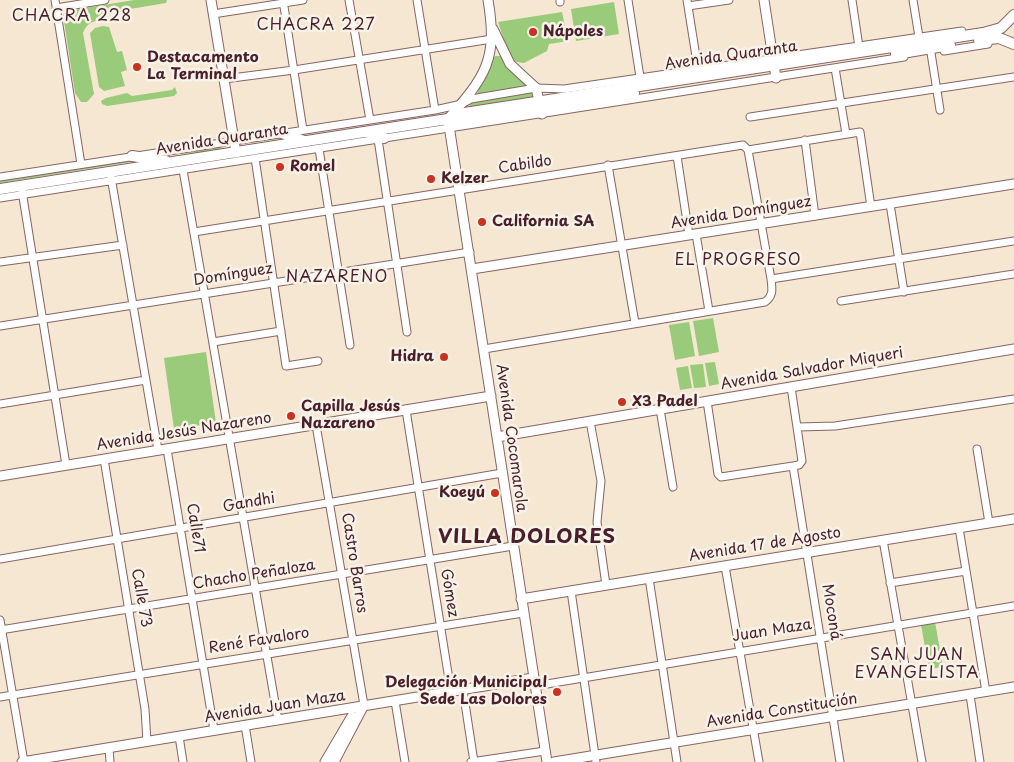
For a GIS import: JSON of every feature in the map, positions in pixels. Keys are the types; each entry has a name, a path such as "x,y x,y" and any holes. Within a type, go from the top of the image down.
{"highway":[{"name":"Avenida Quaranta","path":"0,190 22,190 111,177 237,157 305,142 448,119 458,114 542,107 775,68 1001,28 1014,14"},
{"name":"Avenida Quaranta","path":"542,107 618,88 931,51 999,38 1014,44"},
{"path":"603,83 618,88"},
{"path":"367,132 381,138"},
{"path":"282,133 305,142"},
{"path":"132,156 180,166"}],"main road":[{"path":"211,0 237,157"},
{"path":"448,119 462,104 484,74 490,57 492,27 488,0"},
{"path":"764,0 775,68"},
{"path":"492,27 510,64 536,88 542,107"},
{"name":"Avenida Cocomarola","path":"448,119 470,252 547,762"},
{"name":"Avenida Domínguez","path":"472,269 1014,186"},
{"name":"Avenida Salvador Miqueri","path":"497,437 1014,349"},
{"name":"Avenida Jesús Nazareno","path":"0,476 491,396"},
{"name":"Avenida 17 de Agosto","path":"521,598 1014,519"},
{"name":"Avenida Juan Maza","path":"23,762 41,761 214,730 463,690 534,682"},
{"name":"Avenida Constitución","path":"554,762 596,759 674,742 1014,688"},
{"path":"325,762 361,706"},
{"path":"334,762 361,706"}],"street":[{"path":"81,164 56,4 105,0"},
{"path":"213,14 303,0"},
{"path":"350,0 370,120"},
{"path":"417,0 435,110"},
{"path":"628,0 640,77"},
{"path":"698,69 688,3 729,0"},
{"path":"852,0 859,47"},
{"path":"914,0 919,37"},
{"path":"283,2 303,130"},
{"path":"775,68 859,47 919,37 963,34"},
{"path":"224,78 294,70 492,39"},
{"path":"0,177 435,110 462,104 472,99 536,88 564,89 698,69 835,68 931,51 1000,42 1011,46 1014,50"},
{"path":"931,51 940,110"},
{"path":"835,68 846,134"},
{"path":"750,117 1014,77"},
{"path":"237,157 255,158 381,138 450,130 542,107"},
{"name":"Cabildo","path":"194,232 608,165 743,145 748,150 860,132 871,207"},
{"path":"381,138 387,201 407,332"},
{"path":"805,140 815,216"},
{"path":"319,149 350,345"},
{"path":"484,349 765,302 771,298 773,292 771,279 748,150"},
{"path":"676,156 709,311"},
{"path":"255,158 286,366 318,361"},
{"path":"608,165 635,324"},
{"path":"180,166 194,232 278,720"},
{"name":"Calle71","path":"111,177 146,380 181,528 214,730"},
{"path":"0,198 22,190 66,465"},
{"path":"890,204 904,292"},
{"path":"771,279 1014,241"},
{"path":"0,262 122,245"},
{"name":"Domínguez","path":"0,326 470,252"},
{"path":"841,301 1014,274"},
{"path":"213,342 281,331"},
{"path":"0,404 146,380"},
{"name":"Moconá","path":"791,387 802,461 796,465 840,762"},
{"path":"798,427 836,426 1014,399"},
{"path":"707,401 718,474 721,477 796,465"},
{"path":"660,409 673,487"},
{"name":"Gómez","path":"406,410 451,692"},
{"path":"590,421 601,481 597,522 606,585"},
{"name":"Castro Barros","path":"316,425 342,574 361,706"},
{"path":"977,449 989,523"},
{"name":"Calle 73","path":"104,459 140,675 147,742"},
{"name":"Gandhi","path":"0,559 502,473"},
{"path":"959,528 986,692"},
{"path":"883,540 922,762"},
{"name":"Chacho Peñaloza","path":"1,630 513,546"},
{"path":"725,566 759,762"},
{"path":"890,583 966,571"},
{"path":"649,578 677,762"},
{"path":"571,591 596,759"},
{"name":"Juan Maza","path":"534,682 583,678 741,650 1014,606"},
{"name":"René Favaloro","path":"0,697 523,613"},
{"path":"0,620 23,762"},
{"path":"463,690 473,762 545,751"},
{"path":"970,695 980,762"},
{"path":"395,701 405,762"},
{"path":"245,725 251,762"},
{"path":"179,736 182,762"},
{"path":"109,748 110,762"}],"green space":[{"path":"134,0 167,0 166,3 106,13 104,19 94,21 87,26 83,33 94,94 87,102 81,102 75,93 63,15 67,11"},
{"path":"614,2 619,34 576,41 571,9"},
{"name":"Nápoles","path":"562,12 568,41 549,44 547,51 524,63 511,61 498,22"},
{"path":"109,27 117,52 122,51 127,70 121,72 125,86 104,91 99,87 90,33 95,28"},
{"path":"501,56 512,72 529,86 476,96 493,57"},
{"path":"175,87 177,93 174,96 107,106 102,104 101,101 127,93 132,96 172,90"},
{"path":"532,93 533,98 471,108 469,106 473,102"},
{"path":"220,147 221,150 160,155"},
{"path":"133,159 150,159 0,183 0,180"},
{"path":"713,318 719,352 699,356 693,321"},
{"path":"689,322 695,356 675,360 669,325"},
{"path":"206,352 216,423 174,429 164,358"},
{"path":"715,362 719,384 709,386 705,363"},
{"path":"703,364 706,387 694,388 690,365"},
{"path":"688,366 692,388 680,390 676,368"},
{"path":"935,622 943,667 929,669 921,625"}],"place":[{"name":"Nápoles","path":"533,32"},
{"name":"Destacamento La Terminal","path":"137,67"},
{"name":"Romel","path":"280,167"},
{"name":"Kelzer","path":"431,179"},
{"name":"California SA","path":"482,222"},
{"name":"Hidra","path":"444,357"},
{"name":"X3 Padel","path":"622,402"},
{"name":"Capilla Jesús Nazareno","path":"291,416"},
{"name":"Koeyú","path":"495,493"},
{"name":"Delegación Municipal Sede Las Dolores","path":"557,692"}],"district":[{"name":"CHACRA 228","path":"72,17"},
{"name":"CHACRA 227","path":"316,26"},
{"name":"EL PROGRESO","path":"738,261"},
{"name":"NAZARENO","path":"337,278"},
{"name":"VILLA DOLORES","path":"527,537"},
{"name":"SAN JUAN EVANGELISTA","path":"917,665"}]}
